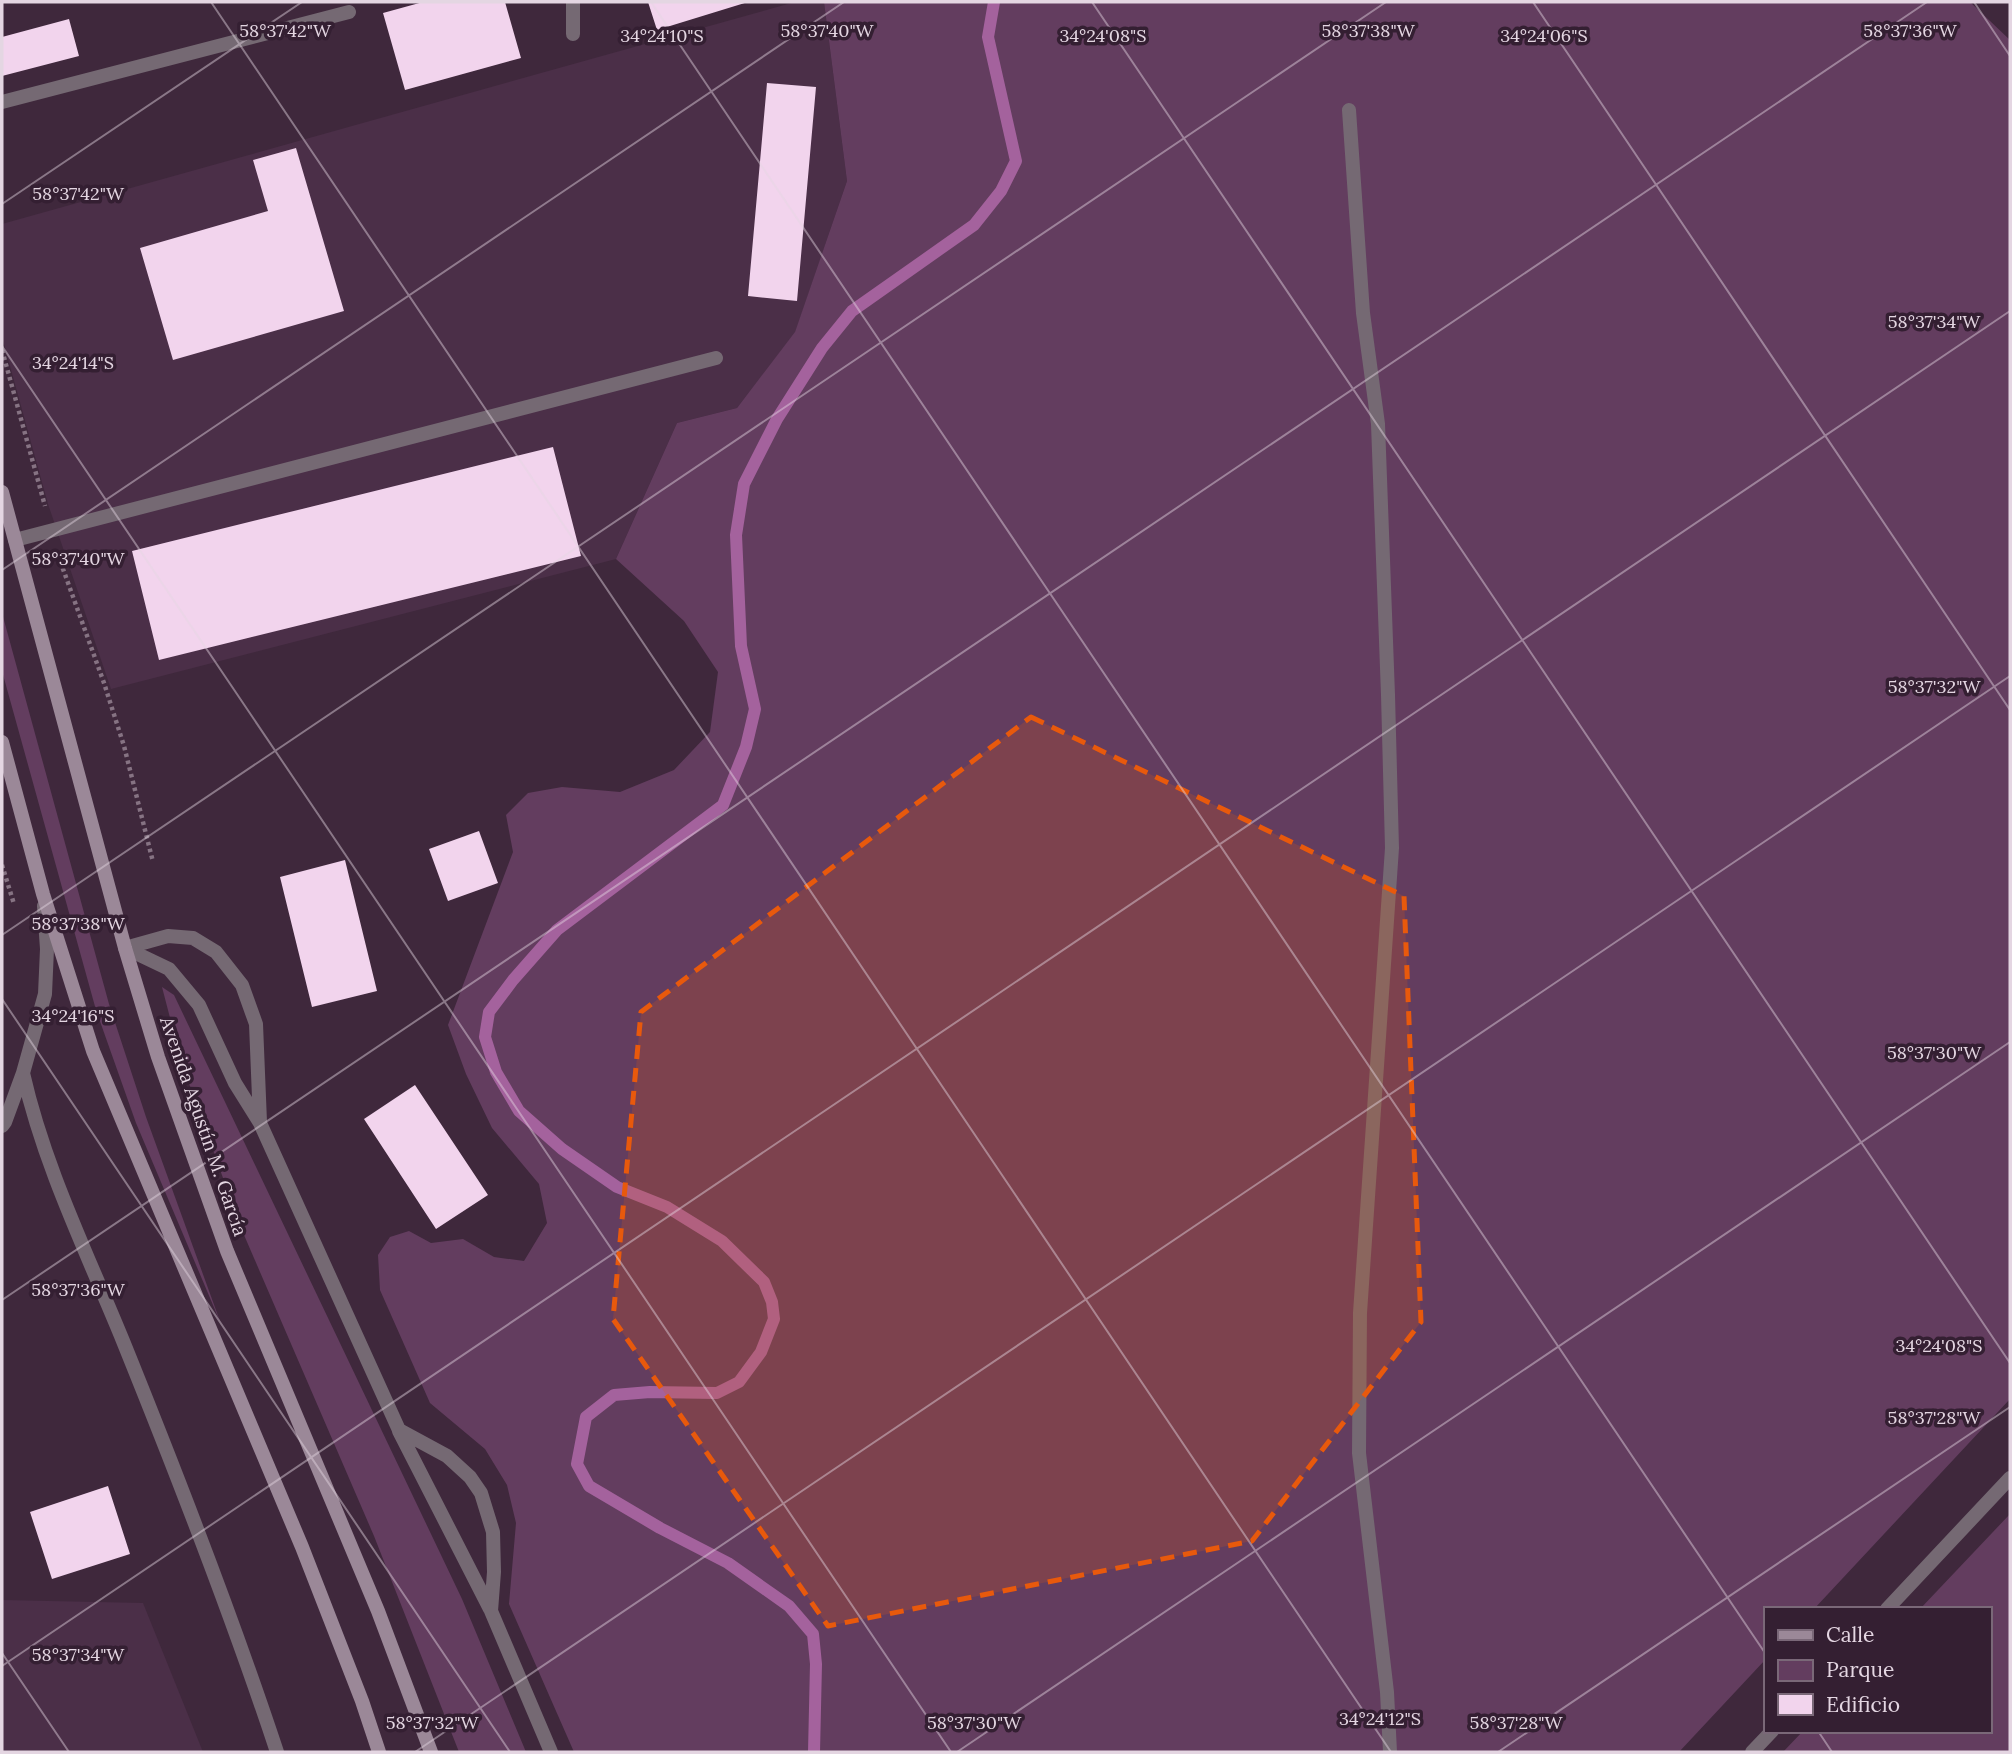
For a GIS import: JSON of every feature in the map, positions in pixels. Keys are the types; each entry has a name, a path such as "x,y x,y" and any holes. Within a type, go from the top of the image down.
{"main road":[{"name":"Avenida Agustín M. García","path":"2,492 125,948 158,1057 227,1251 378,1611 431,1752"},
{"path":"2,742 43,894 93,1051 302,1547 362,1700 379,1752"}],"street":[{"path":"573,2 573,34"},
{"path":"2,102 349,12"},
{"path":"1349,110 1363,313 1378,424 1390,764 1392,848 1360,1313 1359,1453 1387,1692 1390,1752"},
{"path":"15,540 716,358"},
{"path":"2,1126 23,1073 46,994 47,949 43,894"},
{"path":"125,948 168,936 193,938 216,952 242,985 256,1024 260,1123"},
{"path":"125,948 169,970 199,1004 235,1083 260,1123 399,1430 491,1611 551,1752"},
{"path":"23,1073 42,1142 187,1499 246,1658 277,1752"},
{"path":"399,1430 447,1456 470,1477 481,1493 492,1532 494,1572 491,1611"},
{"path":"1889,1607 2010,1478"},
{"path":"1752,1752 1770,1733"}],"path":[{"path":"2,350 51,531 124,747 153,862"},
{"path":"2,865 18,916"}],"highlighted area":[{"path":"1031,717 1404,896 1421,1322 1252,1541 828,1626 613,1319 641,1012"}],"shaded area":[{"path":"795,2 824,2 847,181 795,333 737,408 677,423 616,559 111,689 48,504 2,337 2,224"},
{"path":"2,1600 143,1603 203,1752 2,1752"}],"green space":[{"path":"824,2 1970,2 2010,40 2010,1399 1816,1607 1764,1607 1764,1661 1679,1752 574,1752 509,1604 516,1523 507,1485 485,1449 430,1403 380,1290 378,1255 390,1237 409,1231 431,1243 463,1239 494,1257 524,1261 547,1223 539,1184 492,1128 466,1074 448,1025 513,852 506,815 528,793 562,787 620,792 674,770 710,732 718,672 684,621 616,559 677,423 737,408 795,332 847,181"},
{"path":"2,613 109,1004 146,1117 221,1324 136,1123 96,1010 2,671"},
{"path":"162,987 174,995 462,1599 526,1752 459,1752 374,1536 241,1228 182,1064"},
{"path":"2010,1514 2010,1752 1783,1752 1801,1733 1991,1733 1991,1607 1922,1607"}],"building":[{"path":"423,2 505,2 521,58 405,90 383,13"},
{"path":"648,2 748,2 657,30"},
{"path":"69,19 79,56 2,76 2,37"},
{"path":"767,83 816,87 797,301 748,296"},
{"path":"296,148 344,311 173,360 140,248 268,211 253,160"},
{"path":"553,447 581,556 159,660 132,551"},
{"path":"479,831 498,883 448,901 429,849"},
{"path":"345,860 377,991 312,1007 280,877"},
{"path":"415,1085 488,1195 436,1229 364,1119"},
{"path":"108,1486 130,1554 52,1579 30,1512"}],"waterway":[{"path":"814,1752 816,1664 813,1634 789,1606 728,1563 660,1528 589,1486 577,1464 586,1417 614,1395 650,1392 717,1393 739,1382 761,1352 774,1319 772,1302 764,1282 722,1241 667,1207 617,1187 562,1149 519,1111 496,1072 485,1037 489,1012 557,930 723,805 746,747 755,709 741,646 736,535 744,484 777,419 822,348 852,311 974,225 1001,191 1016,161 988,37 994,2"}]}
